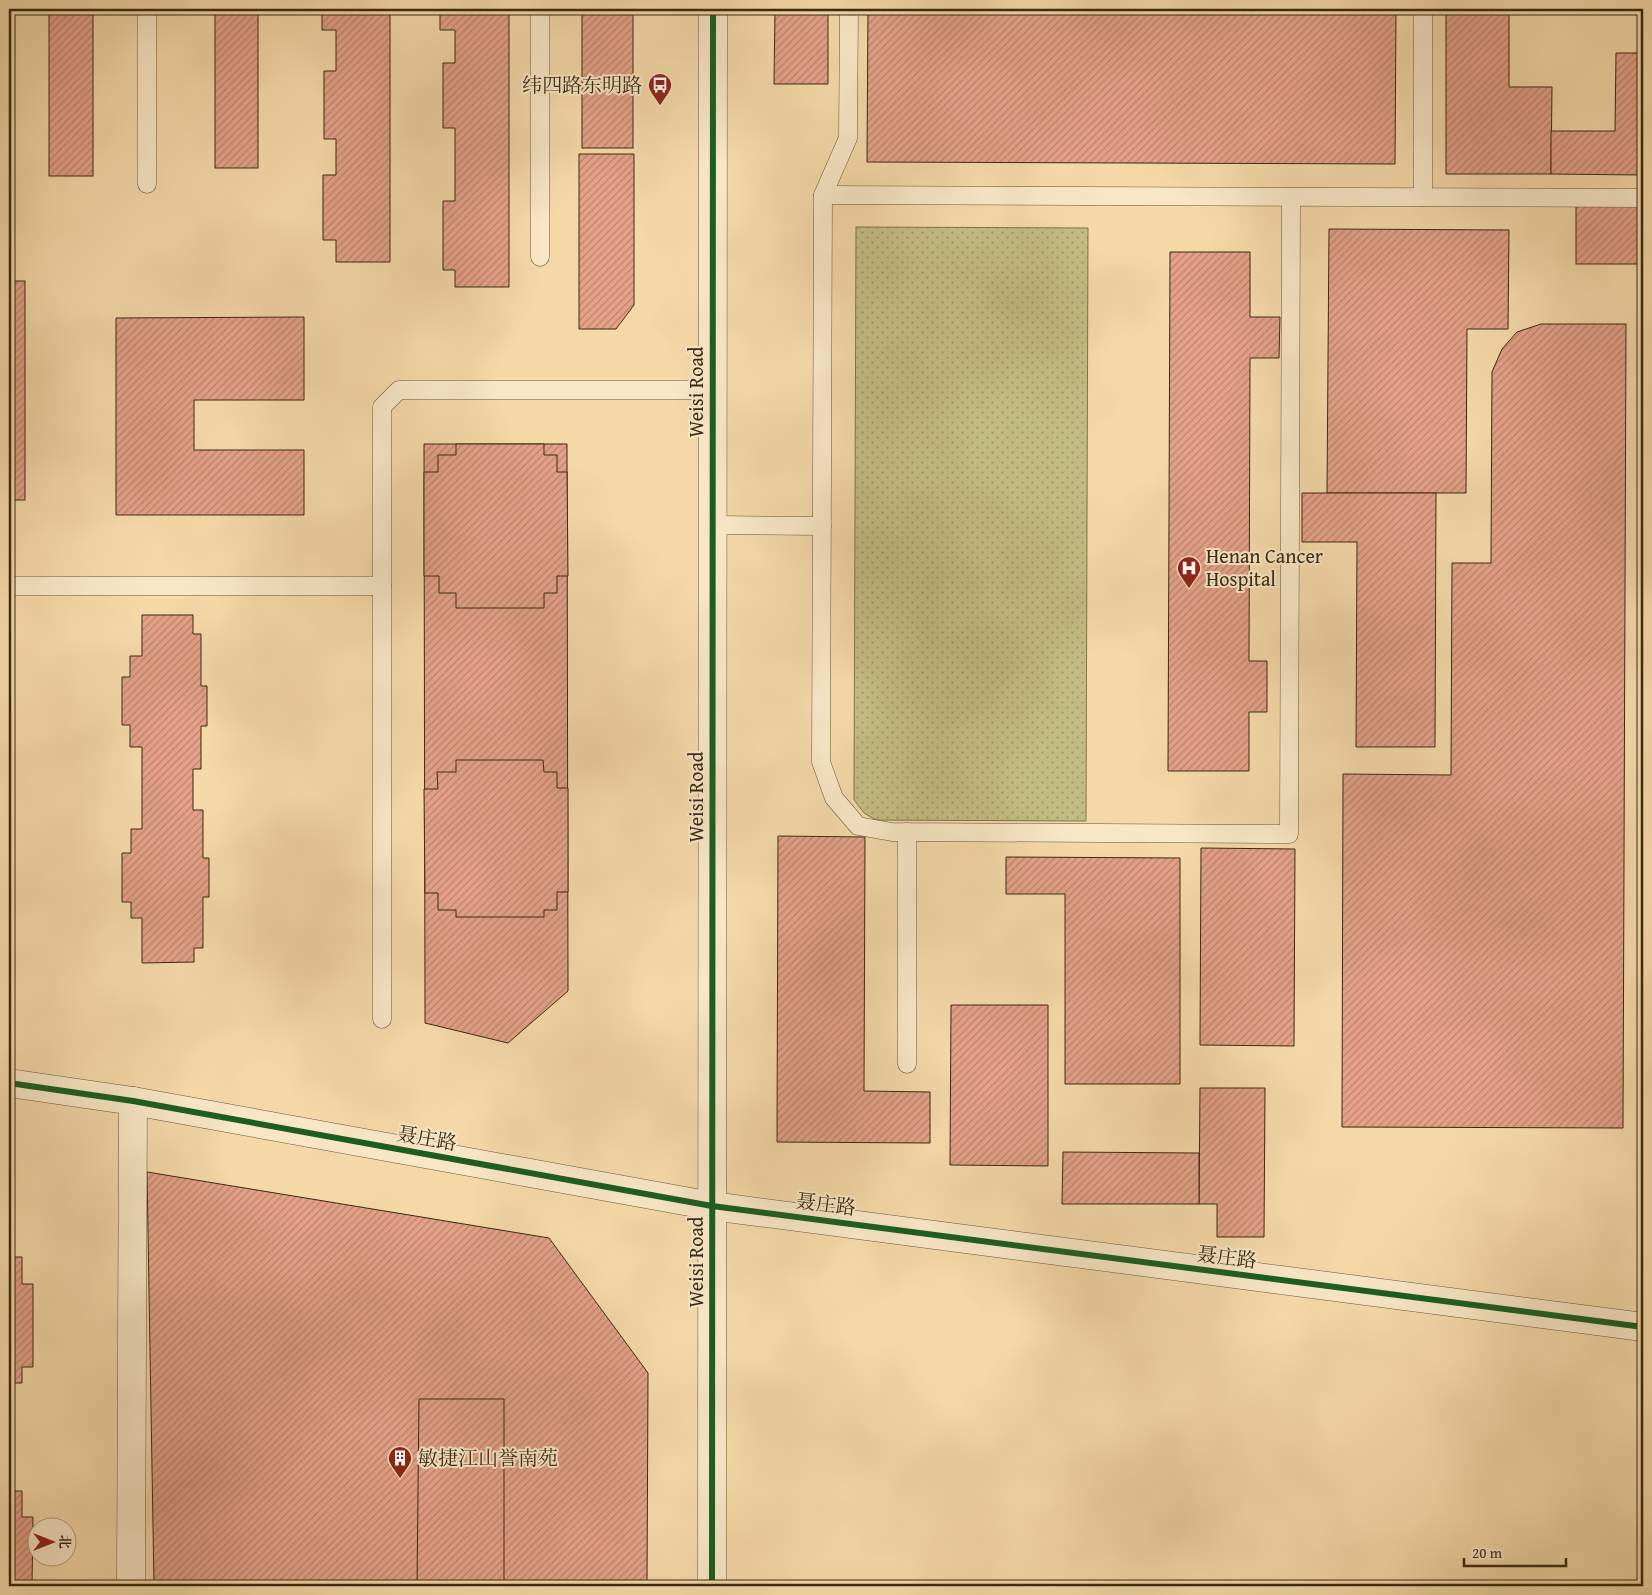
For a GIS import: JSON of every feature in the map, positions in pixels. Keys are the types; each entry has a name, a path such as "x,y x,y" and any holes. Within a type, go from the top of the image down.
{"street":[{"name":"Weisi Road","path":"712,1586 713,9"},
{"name":"聂庄路","path":"9,1083 133,1101 712,1206 1643,1327"},
{"path":"131,1586 133,1101"}],"lane":[{"path":"148,9 148,184"},
{"path":"540,9 540,257"},
{"path":"849,9 848,138 823,195 821,762 834,798 858,826 892,832 1289,834 1291,197"},
{"path":"1423,9 1423,197"},
{"path":"823,195 1643,198"},
{"path":"382,1019 382,407 399,390 713,390"},
{"path":"713,525 822,526"},
{"path":"9,586 382,586"},
{"path":"907,832 907,1064"}],"shaded area":[{"path":"856,227 1088,228 1086,821 876,820 864,813 854,800"}],"building":[{"path":"49,9 93,9 93,176 49,176"},
{"path":"215,9 258,9 258,168 215,168"},
{"path":"322,9 390,9 390,262 336,262 336,240 323,240 323,175 336,175 336,139 324,139 324,71 336,71 336,30 322,30"},
{"path":"440,9 509,9 509,287 455,287 455,270 443,270 443,201 455,201 455,128 443,128 443,63 455,63 455,30 440,30"},
{"path":"582,9 633,9 633,148 582,148"},
{"path":"775,9 828,9 828,84 774,84"},
{"path":"868,9 1396,9 1395,164 867,162"},
{"path":"1446,9 1509,9 1509,87 1552,87 1551,174 1446,174"},
{"path":"1616,53 1643,53 1642,175 1551,174 1551,131 1615,131"},
{"path":"579,154 634,154 634,305 616,329 579,329"},
{"path":"1576,202 1643,202 1643,264 1576,264"},
{"path":"1329,229 1509,230 1508,329 1467,329 1466,493 1327,493"},
{"path":"1170,252 1250,252 1250,317 1280,317 1279,358 1250,358 1249,661 1267,661 1267,712 1249,712 1249,771 1168,771"},
{"path":"9,281 25,281 25,500 9,500"},
{"path":"304,317 304,400 194,400 194,450 304,450 304,515 116,515 116,318"},
{"path":"1541,324 1626,324 1623,1128 1342,1127 1343,774 1451,775 1452,563 1491,563 1492,372 1502,349 1517,332"},
{"path":"424,444 567,444 568,991 508,1043 425,1023"},
{"path":"456,444 544,444 544,455 557,455 557,472 567,472 568,576 557,576 557,593 544,593 544,608 456,608 456,593 439,593 439,576 424,576 424,472 438,472 438,455 456,455"},
{"path":"1302,493 1436,493 1435,747 1356,747 1357,542 1302,542"},
{"path":"142,615 193,615 193,634 201,634 201,686 207,686 207,726 201,726 201,769 193,769 193,810 203,810 203,858 209,858 209,897 203,897 203,948 194,948 194,962 142,963 142,918 131,918 131,902 122,902 122,853 131,853 131,829 142,829 142,747 130,747 130,725 122,725 122,677 130,677 130,656 142,656"},
{"path":"456,760 543,760 544,772 557,772 557,788 568,788 568,892 557,892 557,910 544,910 544,917 456,917 456,910 438,910 438,893 425,893 424,789 438,789 437,772 456,772"},
{"path":"778,836 865,837 864,1091 930,1092 930,1143 777,1142"},
{"path":"1201,848 1295,849 1294,1046 1200,1045"},
{"path":"1006,857 1180,858 1180,1084 1065,1084 1065,894 1006,894"},
{"path":"951,1005 1048,1005 1048,1166 950,1165"},
{"path":"1200,1088 1265,1088 1264,1237 1217,1237 1217,1204 1199,1204"},
{"path":"1063,1152 1199,1153 1199,1204 1062,1204"},
{"name":"敏捷江山誉南苑","path":"147,1172 549,1238 648,1373 647,1586 154,1586"},
{"path":"9,1257 22,1257 22,1284 33,1284 33,1367 22,1367 22,1383 9,1383"},
{"path":"419,1399 504,1399 504,1586 417,1586"},
{"path":"9,1491 22,1491 22,1517 33,1517 28,1518 28,1568 32,1568 32,1586 9,1586"}],"cycle path":[{"path":"712,1586 713,9"},
{"path":"9,1083 133,1101 712,1206 1643,1327"}],"place":[{"name":"纬四路东明路","path":"660,106"},
{"name":"Henan Cancer Hospital","path":"1189,589"},
{"name":"敏捷江山誉南苑","path":"400,1479"}]}
